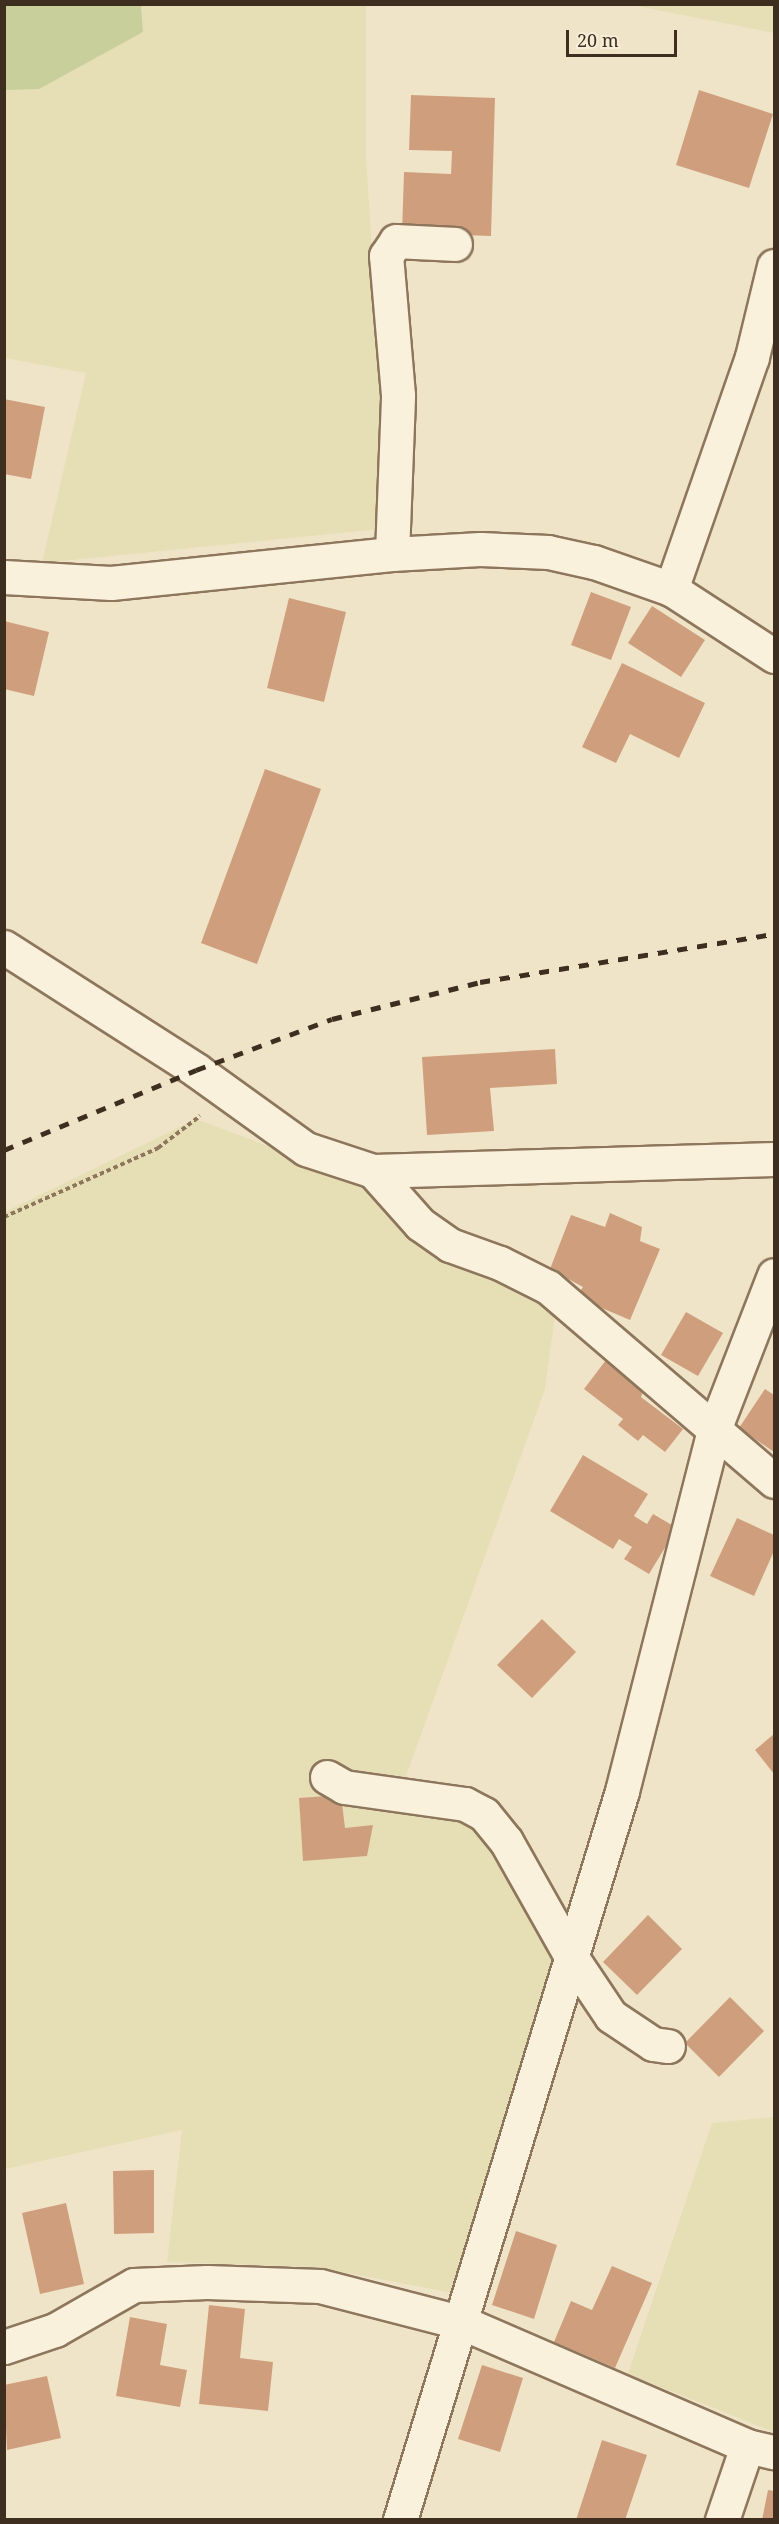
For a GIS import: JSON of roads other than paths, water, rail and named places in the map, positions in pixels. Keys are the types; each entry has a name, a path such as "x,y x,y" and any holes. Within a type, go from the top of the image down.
{"street":[{"path":"392,554 398,395 386,256 396,241 455,244"},
{"path":"671,589 763,364 774,266"},
{"path":"4,577 111,584 392,554 480,549 548,552 594,562 671,589 774,656"},
{"path":"4,947 230,1094 306,1149 373,1171 774,1159"},
{"path":"373,1171 420,1224 450,1245 548,1287 774,1482"},
{"path":"400,2520 463,2323 622,1791 714,1430 774,1275"},
{"path":"327,1777 344,1787 465,1804 484,1814 506,1841 572,1958 611,2016 653,2044 668,2046"},
{"path":"4,2347 55,2330 134,2285 207,2282 320,2286 463,2323 761,2449 722,2520"}],"railway":[{"path":"4,1150 196,1070 332,1019 480,982 774,934"}]}
